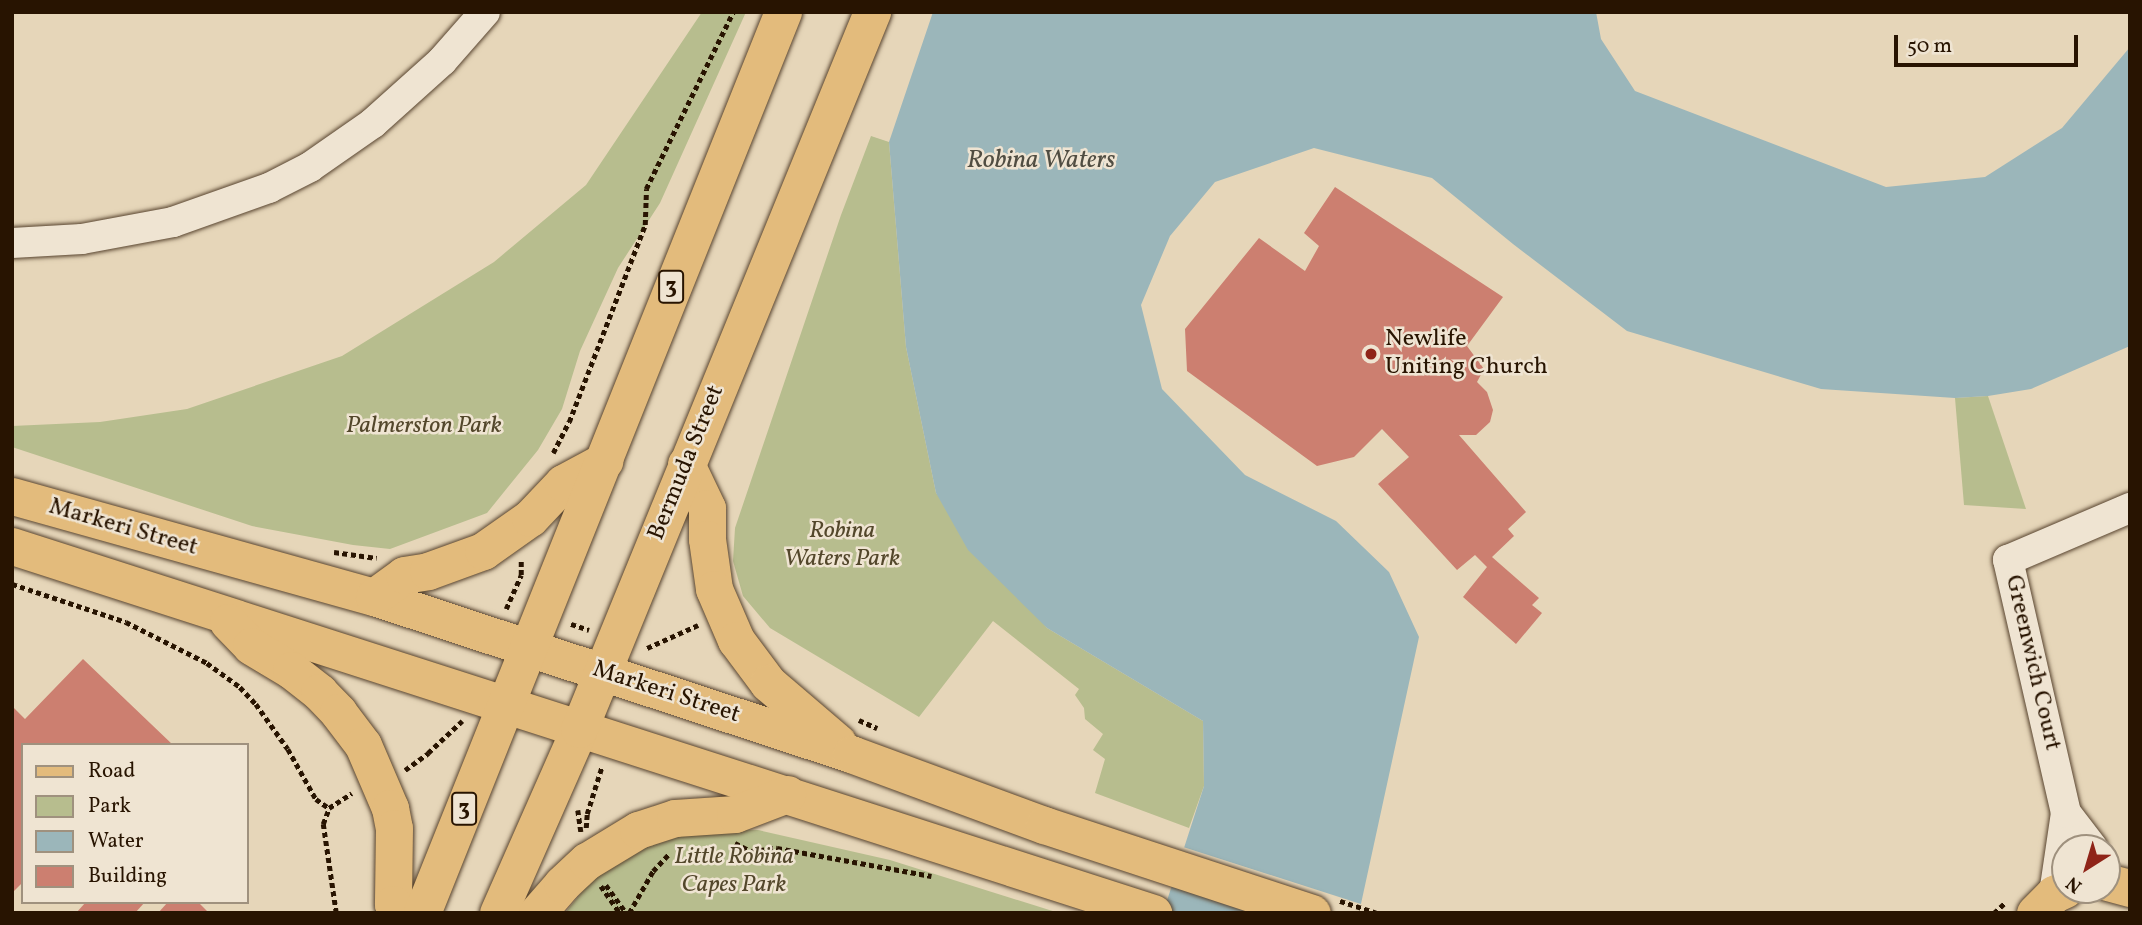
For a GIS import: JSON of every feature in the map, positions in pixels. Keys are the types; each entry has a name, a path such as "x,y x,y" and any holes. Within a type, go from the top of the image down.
{"main road":[{"name":"3","path":"422,913 783,12"},
{"name":"Bermuda Street","path":"498,913 601,673 632,643 686,464 872,12"},
{"path":"374,597 404,575 438,568 482,551 518,528 564,483 604,461"},
{"path":"686,464 707,508 707,539 714,589 736,640 768,683 851,754"},
{"name":"Markeri Street","path":"12,496 374,597 851,754 1138,857 1325,906"},
{"name":"Markeri Street","path":"12,547 1139,908"},
{"path":"218,612 251,646 291,670 319,692 363,745 390,808 394,828 393,904 397,913"},
{"path":"537,913 587,861 629,834 675,818 735,814 787,794"}],"street":[{"path":"12,243 82,239 173,222 269,188 310,167 373,123 442,61 485,12"},
{"name":"Greenwich Court","path":"2082,834 2066,813 2008,560 2130,508"},
{"path":"12,562 68,564"},
{"name":"Greenwich Court","path":"2042,898 2066,813"}],"path":[{"path":"551,457 569,422 645,225 646,189 733,12"},
{"path":"502,617 522,569 516,550"},
{"path":"329,552 389,559"},
{"path":"12,584 126,622 207,663 240,687 256,704 288,749 316,799 329,808"},
{"path":"541,615 632,643 703,623"},
{"path":"400,773 434,748 468,713"},
{"path":"854,717 888,734"},
{"path":"587,834 587,814 605,756"},
{"path":"336,913 322,833 329,808 336,801 360,790"},
{"path":"728,841 751,851 777,848 940,877"},
{"path":"604,881 628,913 653,871 674,849"},
{"path":"1994,913 2042,898"},
{"path":"1325,906 1376,913"}],"green space":[{"name":"Palmerston Park","path":"702,12 746,12 660,203 618,268 580,351 562,409 538,450 487,513 390,549 353,545 252,526 12,447 12,426 100,422 187,409 342,356 494,262 586,185"},
{"name":"Robina Waters Park","path":"871,136 889,142 906,347 936,493 1047,628 1203,721 1204,786 1189,828 1095,793 1105,759 1093,750 1103,734 1085,719 1084,708 1075,695 1079,689 993,621 919,717 770,628 743,596 733,561 735,528 841,215"},
{"path":"1988,396 2026,509 1964,505 1955,398"},
{"name":"Little Robina Capes Park","path":"724,829 758,830 890,860 1059,913 565,913 590,882 614,861 658,840"}],"water":[{"name":"Robina Waters","path":"933,12 1596,12 1601,39 1635,91 1886,187 1985,177 2062,128 2130,47 2130,346 2031,389 1988,396 1955,398 1821,389 1627,331 1432,178 1314,148 1215,182 1170,236 1141,305 1162,389 1245,475 1336,521 1389,572 1419,637 1359,913 1163,913 1204,786 1203,721 1047,628 968,550 936,493 906,347 889,142"}],"pier":[{"path":"1180,846 1364,905 1362,913 1269,913 1169,881"}],"building":[{"path":"1335,187 1503,297 1467,346 1484,369 1477,382 1487,392 1493,410 1490,422 1476,435 1459,435 1526,512 1508,529 1514,536 1492,557 1539,598 1532,605 1542,613 1516,644 1463,597 1487,567 1475,555 1457,570 1378,484 1409,457 1382,429 1354,457 1317,466 1187,371 1185,329 1259,238 1305,271 1319,246 1304,233"},
{"path":"83,659 171,743 21,743 21,884 12,893 12,706 25,719"},
{"path":"84,904 143,904 135,913 76,913"},
{"path":"166,904 200,904 209,913 158,913"}],"place":[{"name":"Newlife Uniting Church","path":"1371,354"}]}
